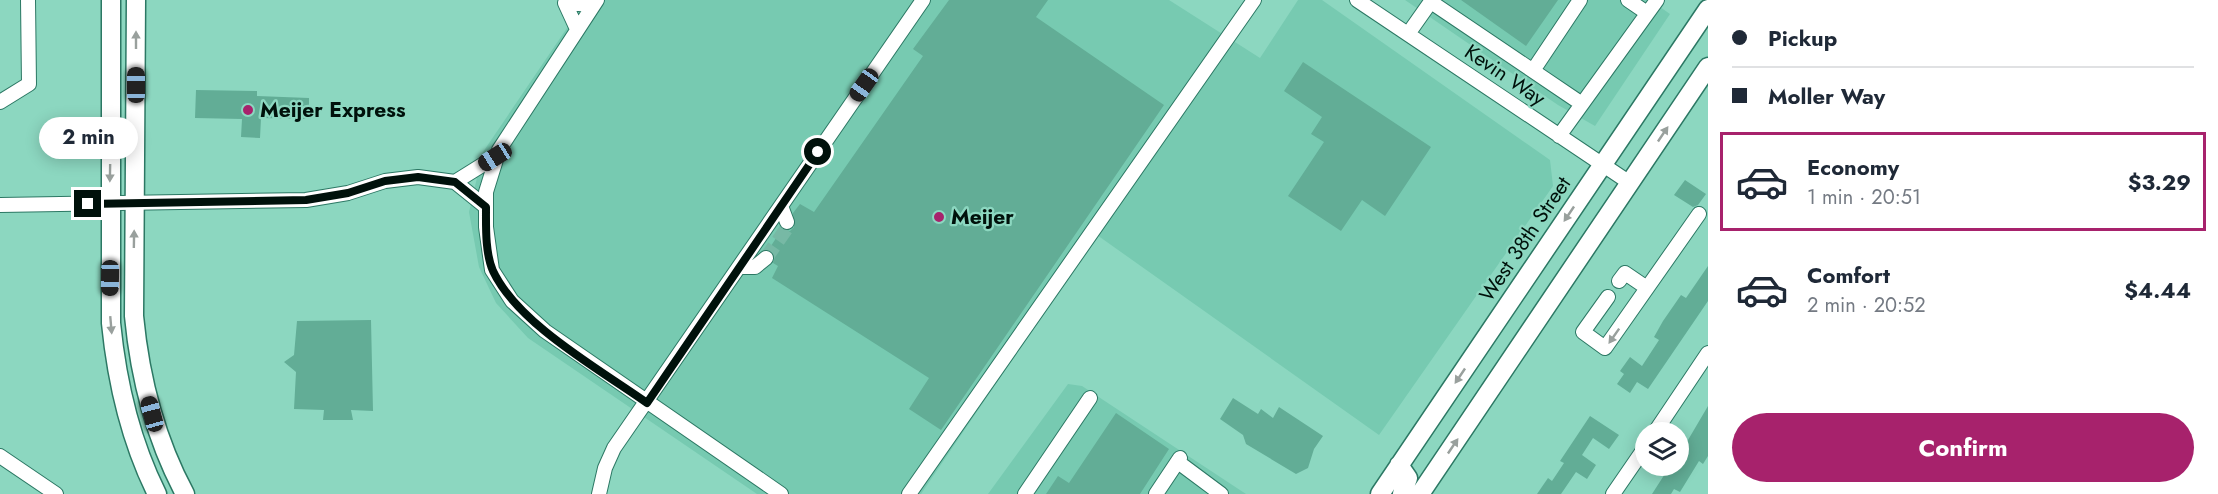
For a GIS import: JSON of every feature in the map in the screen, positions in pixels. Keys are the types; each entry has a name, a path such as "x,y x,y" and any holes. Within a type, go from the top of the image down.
{"main road":[{"path":"111,0 109,204 111,323 117,372 128,421 157,494"},
{"path":"136,0 134,316 141,366 159,436 184,494"},
{"name":"West 38th Street","path":"1380,494 1708,9"},
{"path":"1420,494 1708,67"},
{"path":"1400,465 1408,478 1402,494"}],"street":[{"path":"0,102 29,84 28,0"},
{"path":"598,494 614,448 923,0"},
{"path":"909,494 1254,0"},
{"name":"Kevin Way","path":"1357,0 1630,183"},
{"path":"1534,69 1580,0"},
{"path":"1628,0 1647,13"},
{"path":"1559,136 1656,0"},
{"path":"1408,34 1432,1 1582,104"},
{"path":"577,29 563,2 595,2"},
{"path":"595,2 495,157 486,192 486,227 492,270 512,301 545,331 781,494"},
{"path":"455,182 495,157"},
{"path":"0,205 306,200 348,193 385,181 418,177 455,182 486,207"},
{"path":"781,206 787,222"},
{"path":"1608,297 1583,332 1605,348 1699,214"},
{"path":"739,267 755,267 766,258"},
{"path":"1619,281 1625,273 1647,288"},
{"path":"1662,422 1708,353"},
{"path":"1025,494 1090,398"},
{"path":"0,456 56,494"},
{"path":"1156,494 1179,460 1215,492"},
{"path":"1613,494 1635,462"}],"shaded area":[{"path":"586,0 1169,0 1260,58 1298,0 1322,0 1550,160 1553,186 1379,435 1097,235 921,494 757,494 528,338 496,303 479,267 469,212 483,152"},
{"path":"1405,0 1650,0 1670,14 1595,126 1558,105"},
{"path":"1068,384 1082,386 1246,494 988,494"}],"building":[{"name":"Meijer","path":"949,0 1048,0 1036,17 1164,105 941,430 909,409 929,378 772,278 778,266 773,263 775,256 769,249 782,229 790,231 794,227 793,213 800,204 814,212 923,56 913,49"},
{"path":"1461,0 1558,0 1526,46"},
{"path":"1303,62 1431,147 1385,216 1362,200 1341,231 1288,196 1324,142 1311,134 1322,117 1284,91"},
{"path":"196,90 257,91 257,96 309,98 309,119 261,118 260,138 241,137 242,119 195,118"},
{"path":"1685,180 1706,194 1698,205 1693,207 1674,195"},
{"path":"1708,266 1708,301 1648,389 1637,382 1630,393 1617,384 1624,374 1620,371 1630,357 1642,366 1659,340 1654,337 1663,321 1681,295 1686,298"},
{"path":"371,320 373,411 351,410 353,420 323,420 324,410 294,409 296,372 284,362 294,355 297,321"},
{"path":"1233,398 1258,414 1261,409 1273,418 1279,407 1323,436 1314,449 1308,468 1296,474 1246,444 1243,435 1220,419"},
{"path":"1708,406 1708,456 1703,464 1699,461 1680,492 1674,489 1671,494 1652,494 1664,476 1689,476 1689,438"},
{"path":"1116,413 1169,449 1140,494 1046,494 1058,476 1069,483"},
{"path":"1590,416 1619,435 1609,449 1593,438 1582,455 1596,465 1587,479 1576,472 1561,494 1537,494 1548,478 1552,481 1564,463 1560,461"}],"tunnel":[{"path":"766,258 787,228 787,222"}],"place":[{"name":"Meijer Express","path":"248,110"},
{"name":"Meijer","path":"939,217"}],"route":[{"path":"88,204 262,199 306,200 348,193 385,181 418,177 455,182 486,207 486,227 492,270 512,301 545,331 647,403 818,152"}]}
